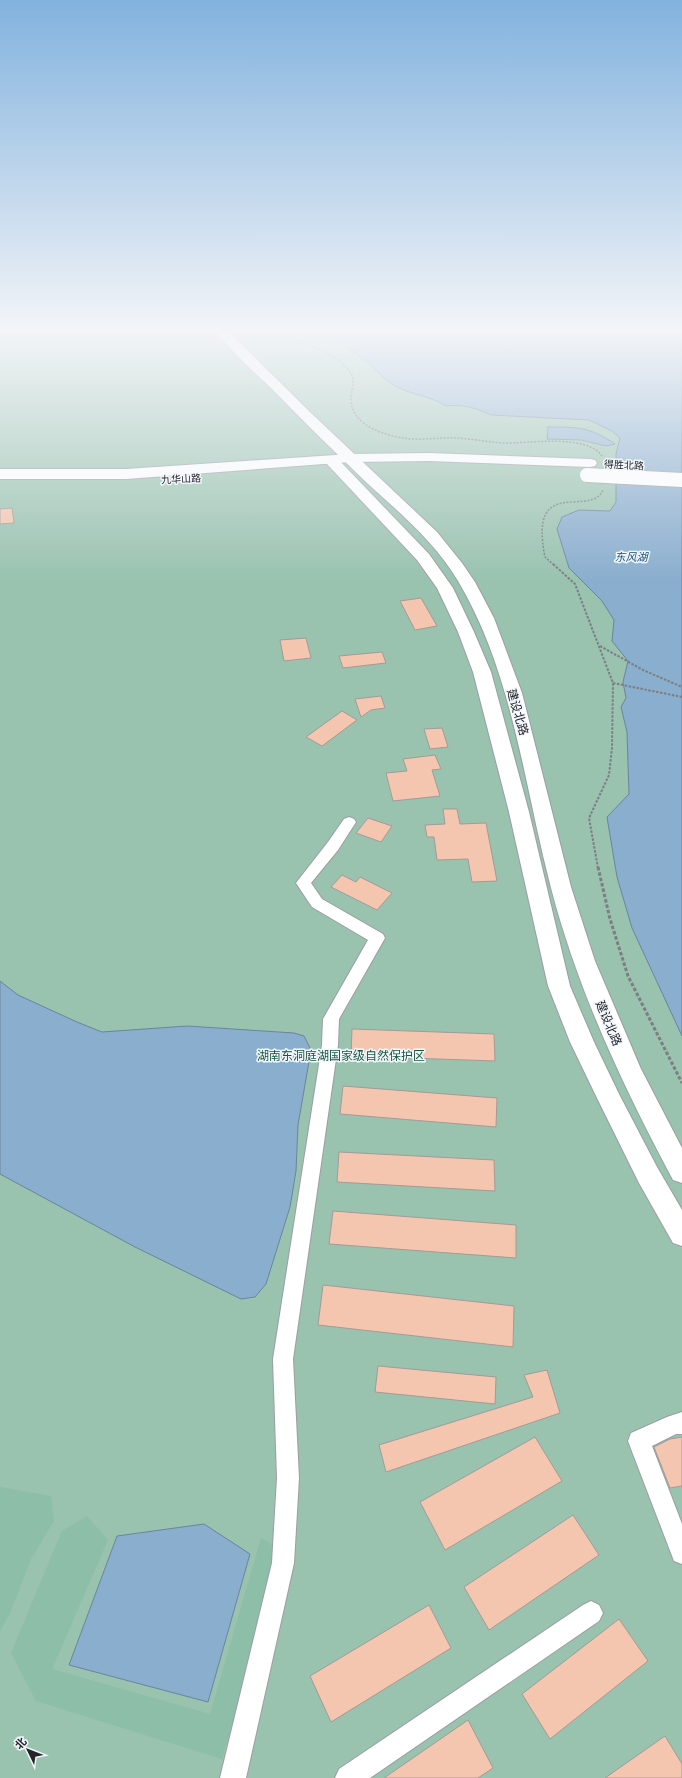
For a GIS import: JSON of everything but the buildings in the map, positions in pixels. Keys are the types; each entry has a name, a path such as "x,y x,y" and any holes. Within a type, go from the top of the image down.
{"main road":[{"path":"297,415 423,557 445,588 466,632 482,672 519,812 559,986 582,1042 613,1106 648,1175 682,1234"},
{"name":"得胜北路","path":"341,463 429,457 593,467 682,480"},
{"name":"九华山路","path":"0,482 117,482 341,463"},
{"name":"九华山路","path":"0,474 126,474 341,463 362,469"},
{"name":"得胜北路","path":"362,469 593,467 682,468"},
{"name":"建设北路","path":"362,469 426,532 446,554 466,580 494,633 530,753 561,889 591,980 628,1066 682,1172"}],"street":[{"path":"233,1778 283,1563 288,1478 283,1359 330,1045 331,1019 378,938 317,903 303,883 333,846 349,822"},
{"path":"682,1423 674,1424 639,1441 682,1554"},
{"path":"348,1778 591,1612"}],"path":[{"path":"357,415 366,424 379,432 405,438 430,440 451,438 503,443 553,442 590,446 601,454 593,467"},
{"path":"604,489 601,495 592,500 555,504 550,508 541,527 545,557 575,584 613,683 612,748 609,775 589,818 593,848 610,919 628,976 682,1083"},
{"path":"599,645 643,670 682,687"},
{"path":"613,683 682,698"}],"green space":[{"name":"湖南东洞庭湖国家级自然保护区","path":"0,415 682,415 682,1778 0,1778"},
{"path":"0,1487 51,1496 54,1521 31,1559 10,1613 0,1631"},
{"path":"87,1516 108,1540 52,1669 210,1714 261,1538 279,1548 256,1648 222,1759 36,1701 11,1653 62,1531"}],"water":[{"name":"东风湖","path":"491,415 682,415 682,1036 632,928 617,877 607,817 629,794 627,732 621,707 626,698 623,682 628,661 612,641 614,620 602,601 569,568 557,529 562,517 579,510 610,511 616,502 616,454 620,438 612,431 589,420"},
{"path":"548,427 568,427 591,431 615,444 606,446 581,440 547,439"},
{"path":"0,981 18,995 102,1032 187,1026 294,1033 304,1036 311,1050 298,1125 296,1171 290,1207 266,1284 255,1297 241,1299 135,1247 0,1174"},
{"path":"204,1524 250,1554 208,1702 69,1665 117,1536"}]}
